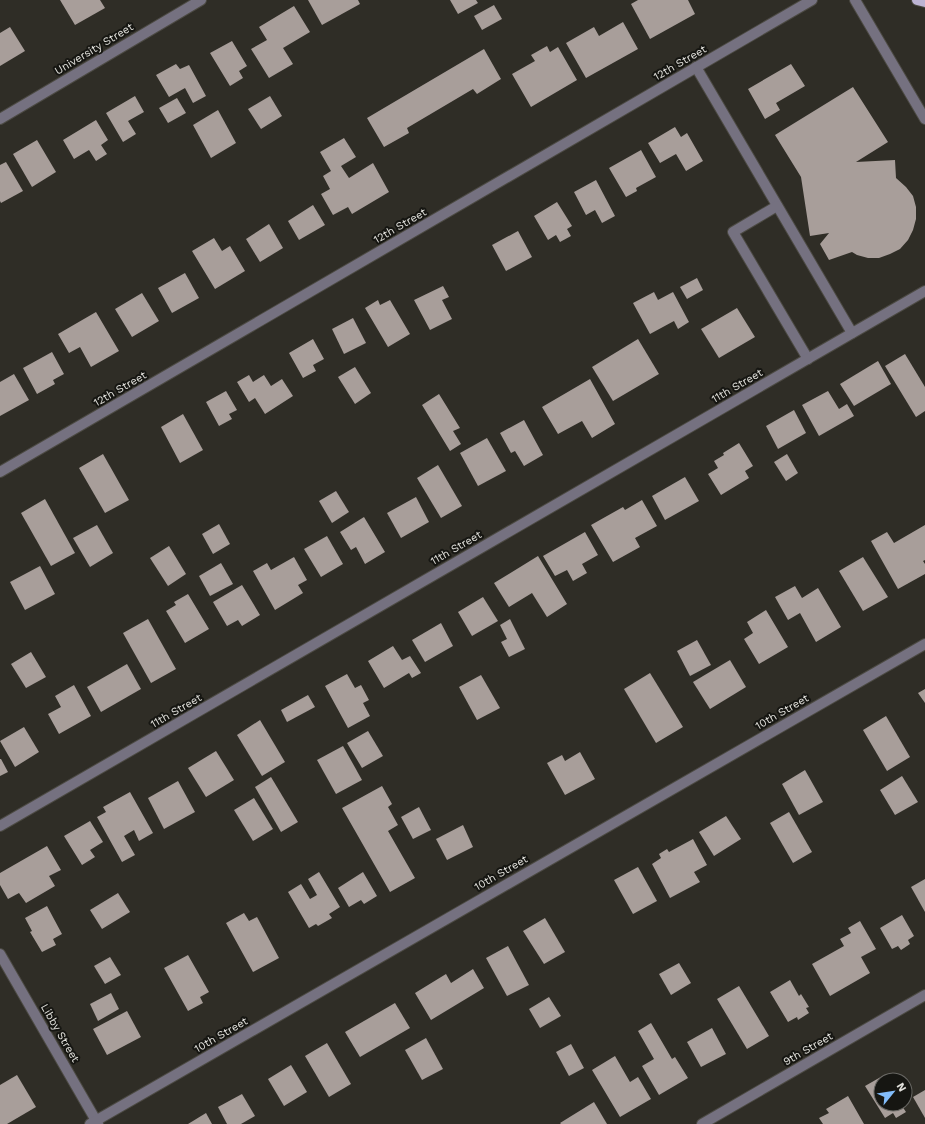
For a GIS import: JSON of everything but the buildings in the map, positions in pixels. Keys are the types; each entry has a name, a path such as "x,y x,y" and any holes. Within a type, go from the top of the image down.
{"main road":[{"path":"917,0 925,2"}],"street":[{"name":"University Street","path":"0,119 201,0"},
{"name":"12th Street","path":"0,472 812,0"},
{"path":"856,0 925,120"},
{"path":"696,67 852,334"},
{"path":"777,206 733,232 808,359"},
{"name":"11th Street","path":"0,826 925,291"},
{"name":"10th Street","path":"95,1123 925,644"},
{"name":"Libby Street","path":"0,954 95,1123"},
{"name":"9th Street","path":"702,1124 925,995"}]}
